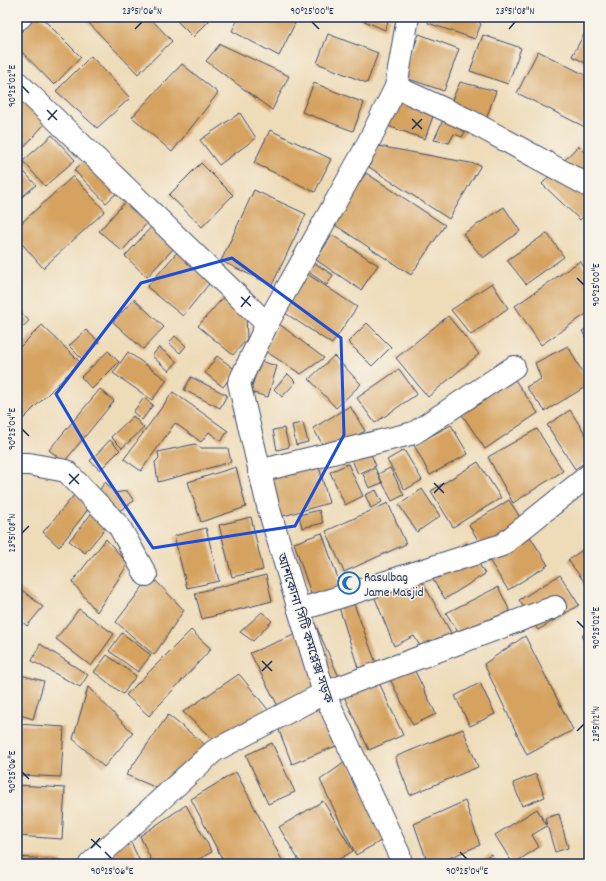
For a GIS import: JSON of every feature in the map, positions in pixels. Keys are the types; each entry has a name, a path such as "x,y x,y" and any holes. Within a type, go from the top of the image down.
{"street":[{"path":"17,20 21,17"},
{"path":"17,82 267,324 363,153 396,87 408,17"},
{"path":"396,87 470,120 589,186"},
{"name":"আশকোনা সিটি কমপ্লেক্স সড়ক","path":"267,324 239,383 259,471 324,693 399,854 401,864"},
{"path":"259,471 414,433 514,367"},
{"path":"17,464 29,464 66,471 119,526 146,575"},
{"path":"299,610 502,545 589,474"},
{"path":"90,864 214,751 324,693 556,607"}],"highlighted area":[{"path":"232,258 341,338 344,435 295,526 153,548 93,457 56,394 141,283"}],"building":[{"path":"36,17 41,17 81,57 54,85 17,47 17,36"},
{"path":"83,17 149,17 172,41 138,74"},
{"path":"173,17 205,17 209,21 193,37"},
{"path":"239,17 298,17 279,56 232,31"},
{"path":"355,17 390,17 385,30"},
{"path":"429,17 474,17 481,24 475,39 428,23"},
{"path":"587,29 589,30 589,65 572,56"},
{"path":"328,34 378,53 367,83 317,63"},
{"path":"419,34 459,49 444,91 403,77"},
{"path":"483,35 521,48 508,84 470,71"},
{"path":"220,44 289,76 272,110 206,61"},
{"path":"538,51 589,77 589,129 517,93"},
{"path":"91,56 130,98 97,128 56,91"},
{"path":"182,64 218,93 172,152 132,117"},
{"path":"400,82 440,96 425,139 385,125"},
{"path":"460,82 496,91 484,125 471,122 462,137 454,134 449,143 434,140"},
{"path":"314,83 364,103 353,131 302,112"},
{"path":"17,90 49,119 24,147 17,141"},
{"path":"240,113 256,138 219,165 200,140"},
{"path":"270,130 331,159 315,192 254,163"},
{"path":"52,135 75,160 45,186 23,161"},
{"path":"378,146 481,165 449,219 369,167"},
{"path":"578,146 589,157 589,211 580,220 542,184"},
{"path":"88,158 119,191 106,203 74,170"},
{"path":"201,163 233,195 202,227 169,195"},
{"path":"18,165 36,185 17,201 17,166"},
{"path":"366,173 445,225 411,275 332,223"},
{"path":"73,176 105,211 43,268 17,238 17,227"},
{"path":"254,190 306,214 272,285 221,261"},
{"path":"126,201 149,221 122,251 99,231"},
{"path":"504,207 520,231 483,258 463,234"},
{"path":"152,226 175,247 147,277 125,256"},
{"path":"547,233 564,257 526,284 507,260"},
{"path":"332,235 378,265 361,290 316,260"},
{"path":"179,250 213,279 183,316 147,287"},
{"path":"580,261 589,275 589,312 541,345 515,306"},
{"path":"313,262 333,275 327,285 307,271"},
{"path":"306,273 357,307 332,344 282,311"},
{"path":"492,283 508,308 471,335 451,310"},
{"path":"228,292 246,314 247,339 233,355 198,326"},
{"path":"134,299 164,327 143,349 113,322"},
{"path":"17,307 29,321 17,332"},
{"path":"448,316 479,354 428,397 396,358"},
{"path":"367,323 391,347 372,366 348,342"},
{"path":"279,324 324,358 301,374 265,351"},
{"path":"42,325 80,362 17,425 17,350"},
{"path":"589,327 589,343 582,331"},
{"path":"86,330 99,342 82,359 69,346"},
{"path":"175,336 186,346 180,353 169,343"},
{"path":"568,346 589,385 545,411 526,387 541,379 535,363"},
{"path":"159,347 177,362 169,371 152,356"},
{"path":"108,351 119,362 92,389 81,377"},
{"path":"128,352 167,380 152,400 113,373"},
{"path":"217,356 236,370 223,387 205,373"},
{"path":"334,356 361,384 336,408 309,379"},
{"path":"260,361 277,366 268,397 250,392"},
{"path":"399,369 417,394 375,423 357,398"},
{"path":"288,374 296,382 282,397 274,389"},
{"path":"191,377 227,395 220,408 184,390"},
{"path":"513,377 538,413 485,449 461,413"},
{"path":"100,389 114,401 64,462 49,450"},
{"path":"173,392 228,431 221,441 209,432 201,442 175,423 141,471 124,459"},
{"path":"144,398 153,405 142,420 133,412"},
{"path":"350,406 365,431 327,452 313,428"},
{"path":"570,410 589,440 589,460 575,469 547,425"},
{"path":"133,416 144,428 122,448 111,437"},
{"path":"303,423 308,442 296,445 292,425"},
{"path":"451,425 468,454 430,475 414,445"},
{"path":"284,428 289,447 277,450 273,430"},
{"path":"537,429 563,471 513,503 488,457"},
{"path":"110,440 120,450 100,470 90,461"},
{"path":"366,442 376,466 358,474 348,450"},
{"path":"195,444 201,448 228,448 231,462 158,482 155,462 159,458 158,452"},
{"path":"404,450 422,480 405,490 387,460"},
{"path":"315,452 329,503 280,517 266,465"},
{"path":"478,462 501,498 453,527 431,491"},
{"path":"348,464 363,496 345,505 330,472"},
{"path":"236,467 246,507 201,522 188,482"},
{"path":"375,468 382,483 369,488 363,474"},
{"path":"390,468 404,495 392,501 378,474"},
{"path":"105,482 115,493 127,491 134,501 116,513 96,495"},
{"path":"422,489 440,516 417,532 399,505"},
{"path":"376,490 382,502 371,508 365,495"},
{"path":"75,494 90,507 59,547 43,532"},
{"path":"509,500 528,530 487,555 469,525"},
{"path":"388,503 406,544 344,572 326,531"},
{"path":"319,510 323,523 302,528 299,515"},
{"path":"92,513 108,525 85,553 69,541"},
{"path":"251,517 263,570 232,577 219,525"},
{"path":"206,528 219,581 187,588 174,536"},
{"path":"322,533 341,587 312,597 294,543"},
{"path":"529,535 548,565 508,590 489,560"},
{"path":"106,539 128,564 97,612 72,582"},
{"path":"467,543 485,574 445,599 426,569"},
{"path":"588,546 589,548 589,588 568,560"},
{"path":"413,565 460,649 432,666 414,636 394,646 369,583"},
{"path":"266,575 272,601 202,619 195,593"},
{"path":"560,575 579,605 538,630 519,600"},
{"path":"151,576 184,610 154,655 116,622"},
{"path":"17,586 43,607 27,626 17,617"},
{"path":"498,587 513,617 465,643 446,613"},
{"path":"354,604 376,663 359,671 339,607"},
{"path":"79,609 114,634 91,666 56,639"},
{"path":"262,612 272,621 253,641 240,632"},
{"path":"316,626 339,677 278,706 250,653"},
{"path":"191,630 211,649 149,716 126,695"},
{"path":"589,631 589,646 582,636"},
{"path":"122,633 151,655 138,672 109,651"},
{"path":"525,636 573,730 527,755 484,664"},
{"path":"40,644 88,675 80,687 32,661"},
{"path":"107,655 136,676 123,694 94,672"},
{"path":"408,657 436,714 413,725 385,669"},
{"path":"239,674 270,712 217,743 183,712"},
{"path":"20,675 44,681 33,719 17,714 17,684"},
{"path":"376,676 403,735 369,750 342,692"},
{"path":"480,683 495,714 470,726 455,696"},
{"path":"88,687 133,733 104,767 73,739"},
{"path":"321,708 336,746 292,764 277,725"},
{"path":"168,715 208,747 162,790 126,775"},
{"path":"17,724 64,727 61,777 17,775"},
{"path":"463,729 478,767 410,795 395,757"},
{"path":"272,743 295,792 268,804 246,755"},
{"path":"348,760 386,838 356,855 320,780"},
{"path":"236,772 284,864 225,864 218,851 191,799"},
{"path":"536,774 545,797 522,806 513,783"},
{"path":"17,785 65,788 62,839 17,836"},
{"path":"323,801 353,851 331,864 301,864 279,827"},
{"path":"465,801 480,845 434,864 428,864 414,824"},
{"path":"186,805 212,852 190,864 153,864 140,836"},
{"path":"537,809 547,826 532,835 539,847 513,864 495,835"},
{"path":"559,814 568,848 555,852 545,818"},
{"path":"130,840 141,864 109,864 103,852"},
{"path":"491,854 497,864 474,864"},
{"path":"17,857 61,860 61,864 17,864"}],"place":[{"name":"Rasulbag Jame Masjid","path":"349,583"}]}
